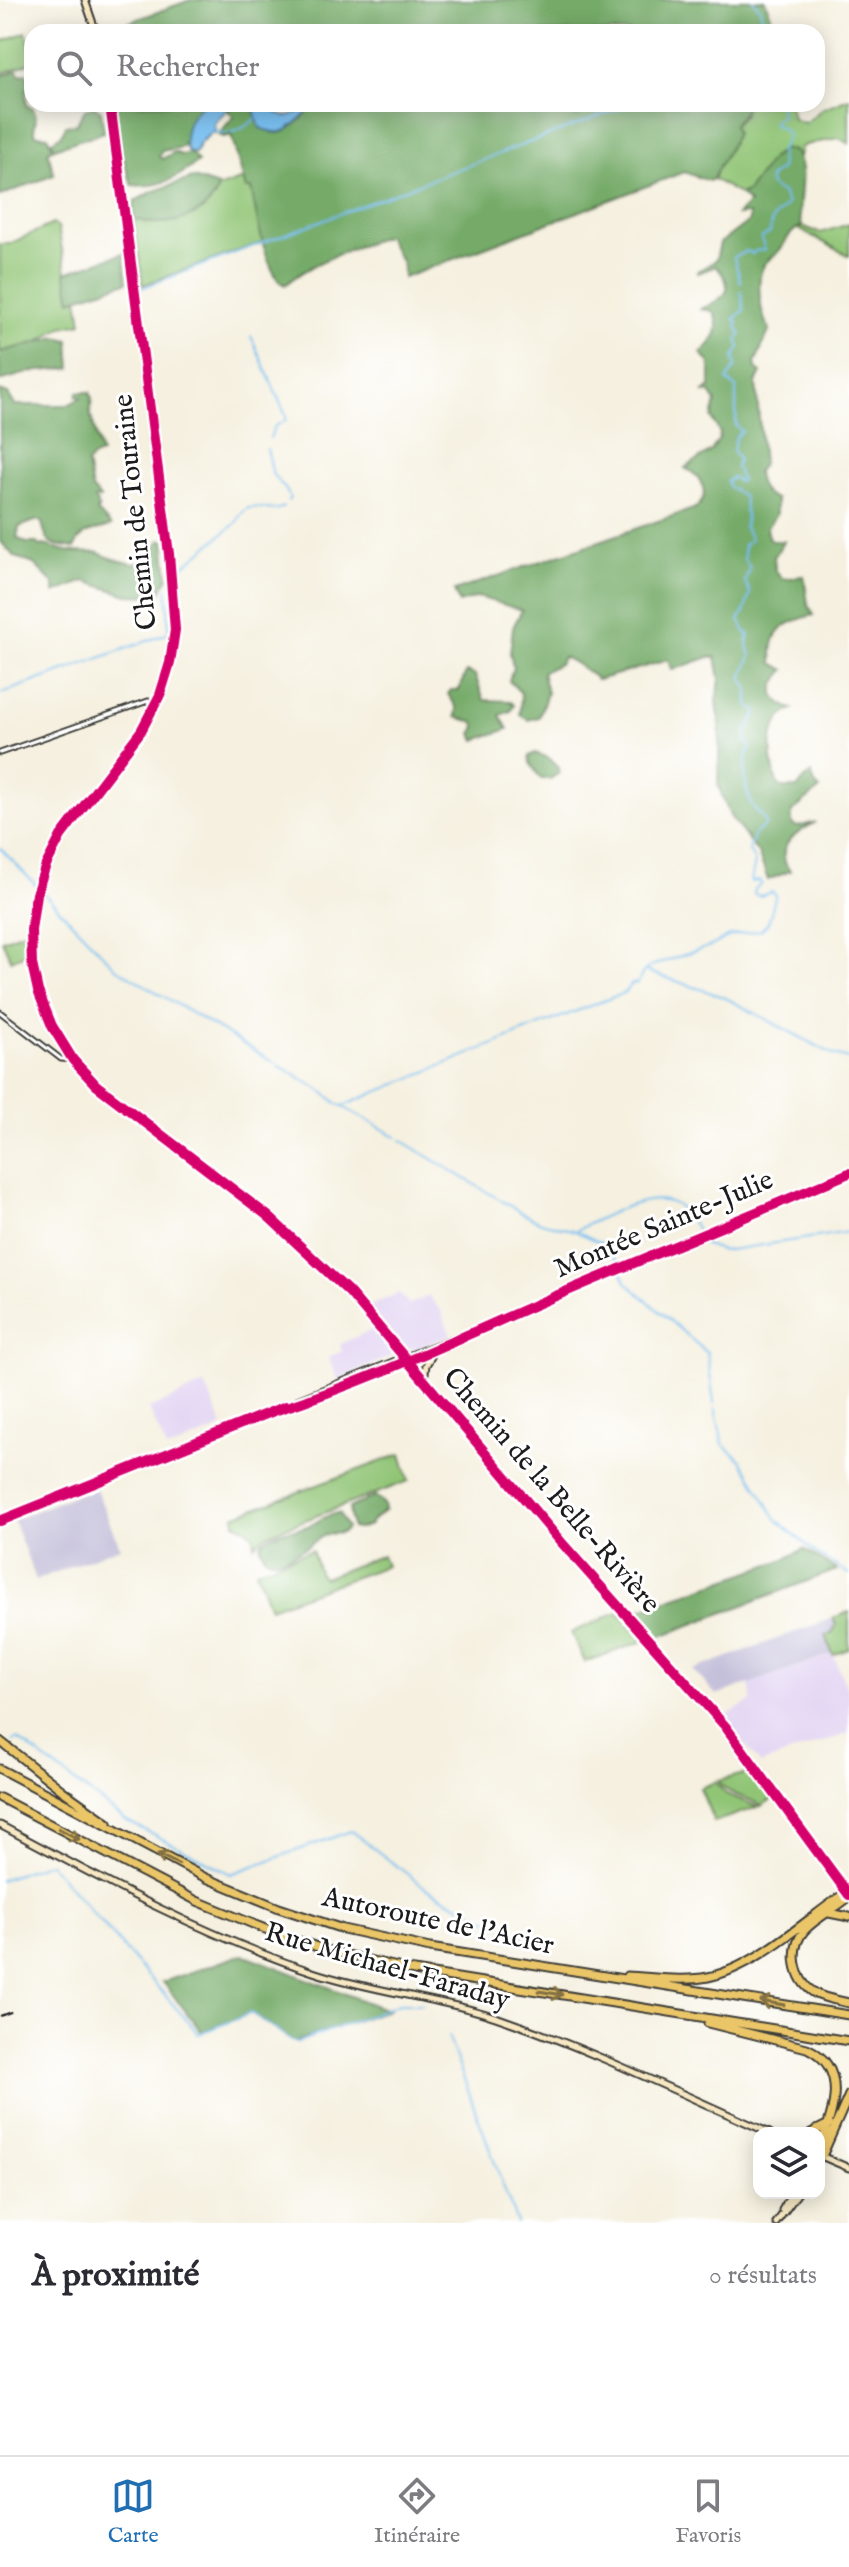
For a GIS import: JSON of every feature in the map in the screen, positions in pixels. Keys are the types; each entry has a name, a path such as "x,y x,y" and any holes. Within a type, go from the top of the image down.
{"highway":[{"path":"0,1741 63,1791 137,1842"},
{"name":"Autoroute de l'Acier","path":"0,1769 235,1891 343,1929 430,1948 849,2015"},
{"name":"Autoroute de l'Acier","path":"0,1798 183,1895 315,1947 414,1971 849,2041"},
{"path":"849,1894 845,1901 810,1926 795,1950 800,1977 810,1990 849,2003"},
{"path":"590,1974 685,1979 715,1976 749,1961 841,1896 849,1894"},
{"path":"829,1913 849,1917"},
{"path":"672,2013 807,2048 820,2055 832,2067 838,2084 838,2099 825,2138"},
{"path":"825,2145 849,2095"},
{"path":"823,2127 829,2124"}],"street":[{"path":"85,0 93,24"},
{"name":"Chemin de Touraine","path":"73,1060 49,1021 34,977 31,935 39,884 65,831 141,731 158,701 173,649 174,602 111,112"},
{"path":"0,753 148,701 158,701"},
{"name":"Chemin de la Belle-Rivière","path":"0,1012 60,1059 73,1060 102,1089 290,1235 349,1292 581,1565 731,1733 849,1894"},
{"name":"Montée Sainte-Julie","path":"0,1521 498,1322 849,1173"},
{"name":"Montée Sainte-Julie","path":"406,1359 434,1351 498,1322"},
{"path":"424,1381 426,1365 434,1351"},
{"name":"Rue Michael-Faraday","path":"0,1825 140,1900 229,1941 317,1973 446,2003 514,2023 756,2127"},
{"path":"825,2157 849,2168"},
{"path":"776,2223 789,2199"},
{"path":"776,2223 794,2199"}],"shaded area":[{"path":"399,1293 409,1304 429,1296 441,1311 451,1335 415,1349 405,1348 368,1307"},
{"path":"374,1329 391,1348 391,1356 338,1380 328,1357 342,1351 340,1344"},
{"path":"205,1384 223,1427 167,1450 149,1409"},
{"path":"95,1487 120,1547 36,1580 13,1520"},
{"path":"833,1618 836,1624 832,1634 826,1636 833,1653 716,1695 693,1670"},
{"path":"833,1653 849,1696 849,1733 763,1763 762,1766 723,1717 752,1701 749,1684"}],"green space":[{"path":"190,0 765,0 774,24 452,24 125,24"},
{"path":"24,33 24,65 0,74 0,42"},
{"path":"17,70 20,75 24,74 24,112 34,112 34,131 37,135 48,136 53,149 48,151 54,175 0,196 0,77"},
{"path":"849,98 849,144 839,138 805,145 801,147 799,157 794,151 745,193 739,194 713,179 729,148 733,126 743,112 792,112 793,119 805,123 818,112 825,112 825,107"},
{"path":"84,112 101,112 104,132 55,148 52,141 61,135 66,126 76,124"},
{"path":"115,112 196,112 191,118 183,147 162,151 159,156 162,159 174,152 182,155 191,153 198,162 182,174 150,185 132,185 121,152"},
{"path":"229,112 255,112 260,127 281,133 307,112 569,112 577,117 581,112 744,112 733,125 736,132 729,150 709,181 684,172 403,278 402,263 386,236 320,262 285,285 278,279 267,256 251,189 246,189 231,135 218,135 234,116"},
{"path":"783,149 794,151 799,159 802,226 790,235 761,273 762,308 770,329 755,363 761,373 756,383 763,464 757,471 762,489 776,499 776,515 767,527 768,537 773,541 784,541 774,557 775,570 783,579 804,576 808,604 814,615 787,625 773,643 773,663 785,670 776,682 774,692 779,702 793,709 778,723 772,752 777,783 783,788 797,788 811,773 820,789 792,812 792,824 797,827 816,822 794,836 785,848 785,862 790,871 768,880 758,853 730,816 718,785 720,726 717,702 720,679 716,657 672,670 668,660 597,680 563,657 559,664 542,672 547,693 539,717 528,720 520,715 521,693 509,681 513,667 510,653 513,627 522,610 478,597 459,603 454,591 696,508 701,503 704,491 700,480 685,468 711,451 720,433 712,418 716,402 710,393 704,392 710,387 710,363 701,353 713,339 717,323 713,311 701,309 722,297 727,287 723,274 716,266 698,271 716,260 720,243 749,221 749,214 737,215 749,203 739,194 746,193 771,159"},
{"path":"193,178 218,186 210,203 194,215 155,223 136,220 133,213 135,201"},
{"path":"243,179 246,189 251,188 264,242 143,285 134,220 140,218 144,221 214,199 218,188"},
{"path":"53,224 58,227 71,299 78,298 82,323 62,327 35,344 0,352 0,244 9,244"},
{"path":"849,224 849,256 799,229 802,226 820,233"},
{"path":"124,253 127,282 71,300 65,273"},
{"path":"57,337 69,340 71,368 30,372 0,381 0,352"},
{"path":"0,391 8,394 15,405 68,405 81,398 76,396 78,392 90,392 90,412 101,454 87,463 92,489 100,498 95,499 99,507 97,511 111,526 84,535 75,548 51,543 38,520 19,527 17,538 70,552 98,552 134,564 142,562 164,540 168,577 159,596 127,595 85,581 54,593 54,584 34,564 15,557 0,541"},
{"path":"466,672 475,675 484,700 510,701 514,705 511,711 500,715 508,729 476,740 472,734 476,727 474,722 456,717 457,708 448,694 451,690 459,690"},
{"path":"535,753 549,758 559,768 559,773 550,779 541,779 530,763 529,756"},
{"path":"26,931 25,954 11,960 2,940"},
{"path":"401,1454 409,1481 268,1534 254,1545 252,1533 235,1523 234,1516"},
{"path":"375,1496 384,1504 385,1510 370,1525 352,1528 349,1508"},
{"path":"339,1513 347,1528 344,1532 325,1535 289,1556 266,1558 260,1547 272,1535"},
{"path":"804,1549 837,1570 658,1637 644,1625 635,1611 785,1559"},
{"path":"312,1550 320,1575 324,1578 382,1555 386,1566 270,1608 256,1570"},
{"path":"618,1612 644,1641 585,1662 571,1633"},
{"path":"849,1612 849,1649 833,1655 826,1635 832,1634 836,1625 833,1618"},
{"path":"755,1771 774,1798 761,1806 727,1790 718,1781"},
{"path":"715,1782 726,1794 758,1807 714,1822 700,1788"},
{"path":"243,1954 387,2010 295,2042 251,2013 202,2032 163,1982"}],"water":[{"path":"196,112 224,112 214,123 215,133 199,144 195,153 187,151 185,144 190,119"},
{"path":"255,112 275,112 286,117 306,112 281,132 260,128"}],"waterway":[{"path":"753,0 760,9 764,24"},
{"path":"139,289 611,112"},
{"path":"741,283 734,257 747,251 753,254 765,250 761,238 770,233 773,218 787,204 782,193 769,182 770,177 781,169 780,150 788,136 773,124 781,116 781,112"},
{"path":"216,131 232,132 257,118"},
{"path":"343,1106 624,993 632,984 638,983 643,972 651,966 711,946 730,936 761,930 768,923 776,895 772,892 760,896 754,894 762,884 760,881 751,882 755,862 749,850 754,835 766,824 751,803 745,774 751,746 746,741 746,733 757,712 748,704 748,687 742,678 751,656 747,642 749,634 739,620 750,593 745,581 750,568 744,559 744,545 751,539 744,527 743,496 729,487 727,482 732,477 739,482 741,480 736,467 738,459 733,451 736,437 742,431 736,426 736,388 727,380 736,366 734,358 740,347 737,341 741,334 734,319 744,310 741,291"},
{"path":"251,336 286,416 286,420 274,427 270,438"},
{"path":"267,449 273,475 286,490 290,498 288,501"},
{"path":"180,569 236,523 246,509 284,507"},
{"path":"0,694 166,634 169,629 167,588"},
{"path":"0,848 116,968 397,1137"},
{"path":"646,971 724,997 834,1055 849,1059"},
{"path":"401,1140 522,1213 541,1222 576,1231 605,1245 618,1263 626,1282 707,1353 714,1403"},
{"path":"577,1230 615,1211 658,1200 671,1202 682,1209 706,1245 723,1251 849,1232"},
{"path":"715,1408 723,1444 741,1460 777,1520 816,1553 849,1574"},
{"path":"13,1741 17,1739 26,1745 127,1821 231,1874 351,1831 427,1889 501,1926"},
{"path":"0,1880 49,1863 199,2034 251,2013 296,2043 399,2004 422,2004"},
{"path":"507,1929 530,1937 541,1948"},
{"path":"448,2036 517,2223"}],"railway":[{"path":"0,2016 13,2011"}],"cycle path":[{"path":"111,112 169,554 175,630 170,663 160,695 141,731 61,836 36,894 31,930 32,964 38,991 52,1026 73,1060 96,1085 268,1216 349,1292 562,1543 725,1726 849,1895"},
{"path":"274,1411 403,1363 849,1173"},
{"path":"0,1521 286,1406"}]}
